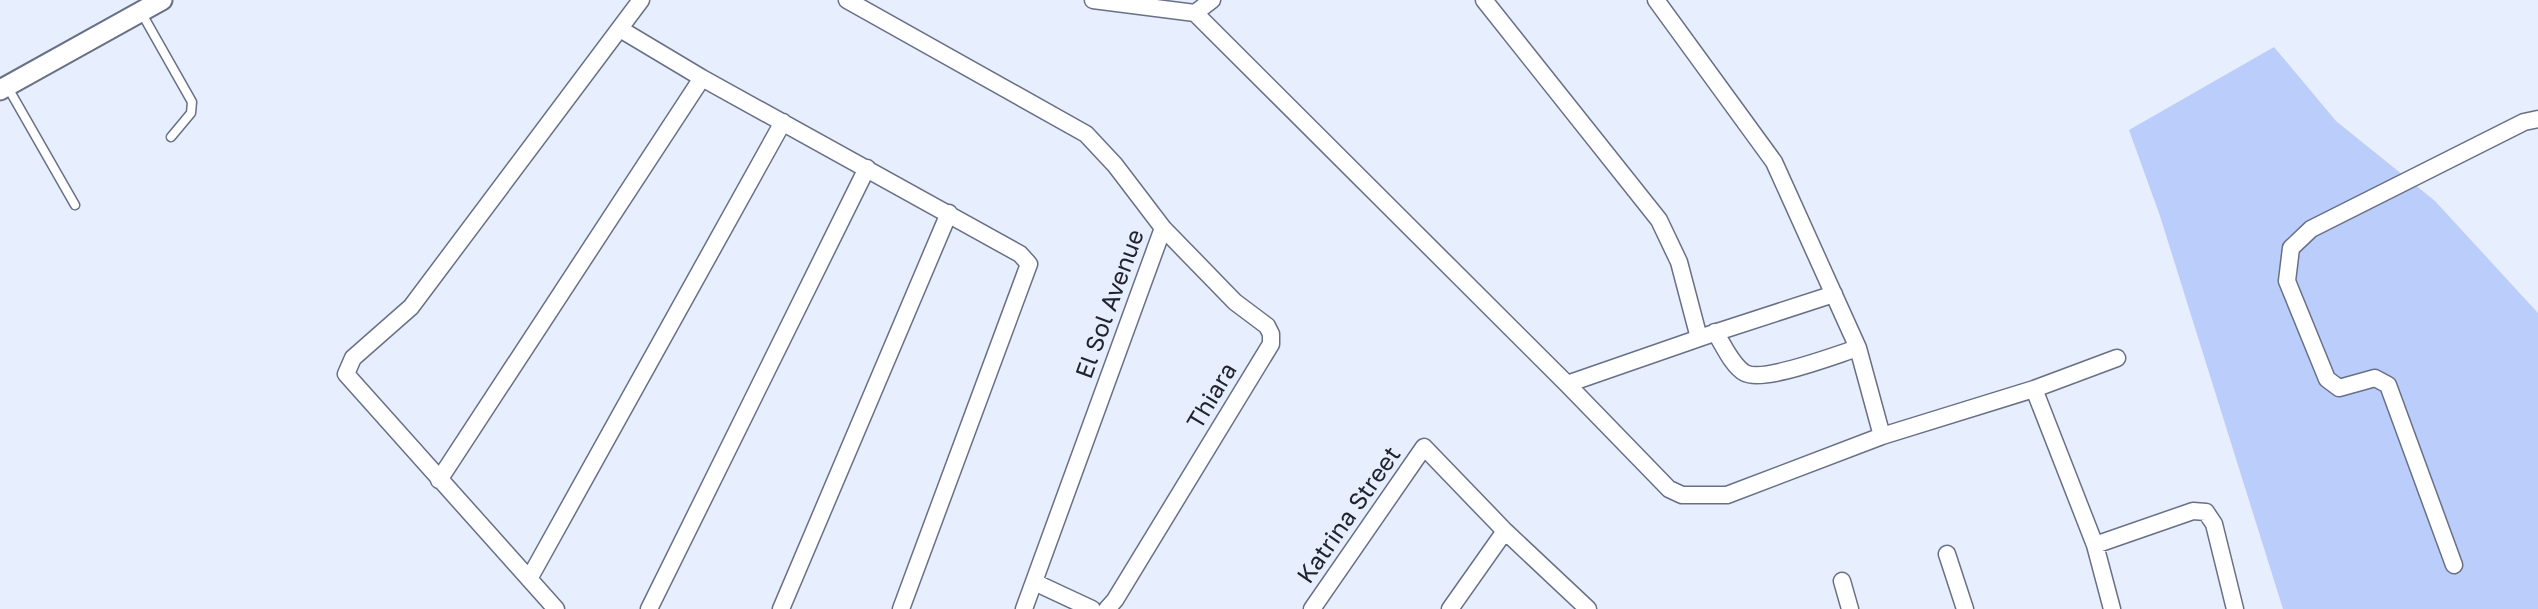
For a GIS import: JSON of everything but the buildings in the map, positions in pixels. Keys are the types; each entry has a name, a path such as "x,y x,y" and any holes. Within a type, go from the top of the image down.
{"street":[{"path":"3,88 162,0"},
{"path":"556,609 346,374 353,358 411,307 641,0"},
{"name":"El Sol Avenue","path":"847,0 1086,134 1115,165 1163,228 1024,609"},
{"path":"1093,0 1195,13 1669,489 1682,495 1727,495 1882,436 2034,388 2118,358"},
{"path":"1195,13 1212,0"},
{"path":"1483,0 1659,220 1679,262 1699,338"},
{"path":"1656,0 1774,162 1858,348 1882,436"},
{"path":"620,29 702,78 949,213 1020,254 1029,264 901,609"},
{"path":"439,480 702,78"},
{"path":"2454,565 2388,385 2375,378 2339,388 2327,379 2287,281 2291,248 2311,229 2524,122 2538,119"},
{"path":"529,579 783,122"},
{"path":"649,609 867,168"},
{"path":"781,609 949,213"},
{"name":"Thiara","path":"1107,609 1271,344 1271,334 1267,327 1236,302 1163,228"},
{"path":"1567,384 1715,332 1835,294"},
{"path":"1715,332 1735,363 1745,373 1771,374 1858,348"},
{"path":"2034,388 2095,545 2112,609"},
{"path":"1312,609 1424,447 1504,531 1588,609"},
{"path":"2095,545 2193,511 2206,512 2214,524 2235,609"},
{"path":"1450,609 1504,531"},
{"path":"1947,554 1965,609"},
{"path":"1842,581 1850,609"},
{"path":"1034,582 1091,609"}],"lane":[{"path":"141,12 192,102 191,113 171,137"},
{"path":"3,88 75,205"}],"shaded area":[{"path":"2274,47 2336,121 2435,201 2538,313 2538,609 2283,609 2160,216 2129,130"}]}
